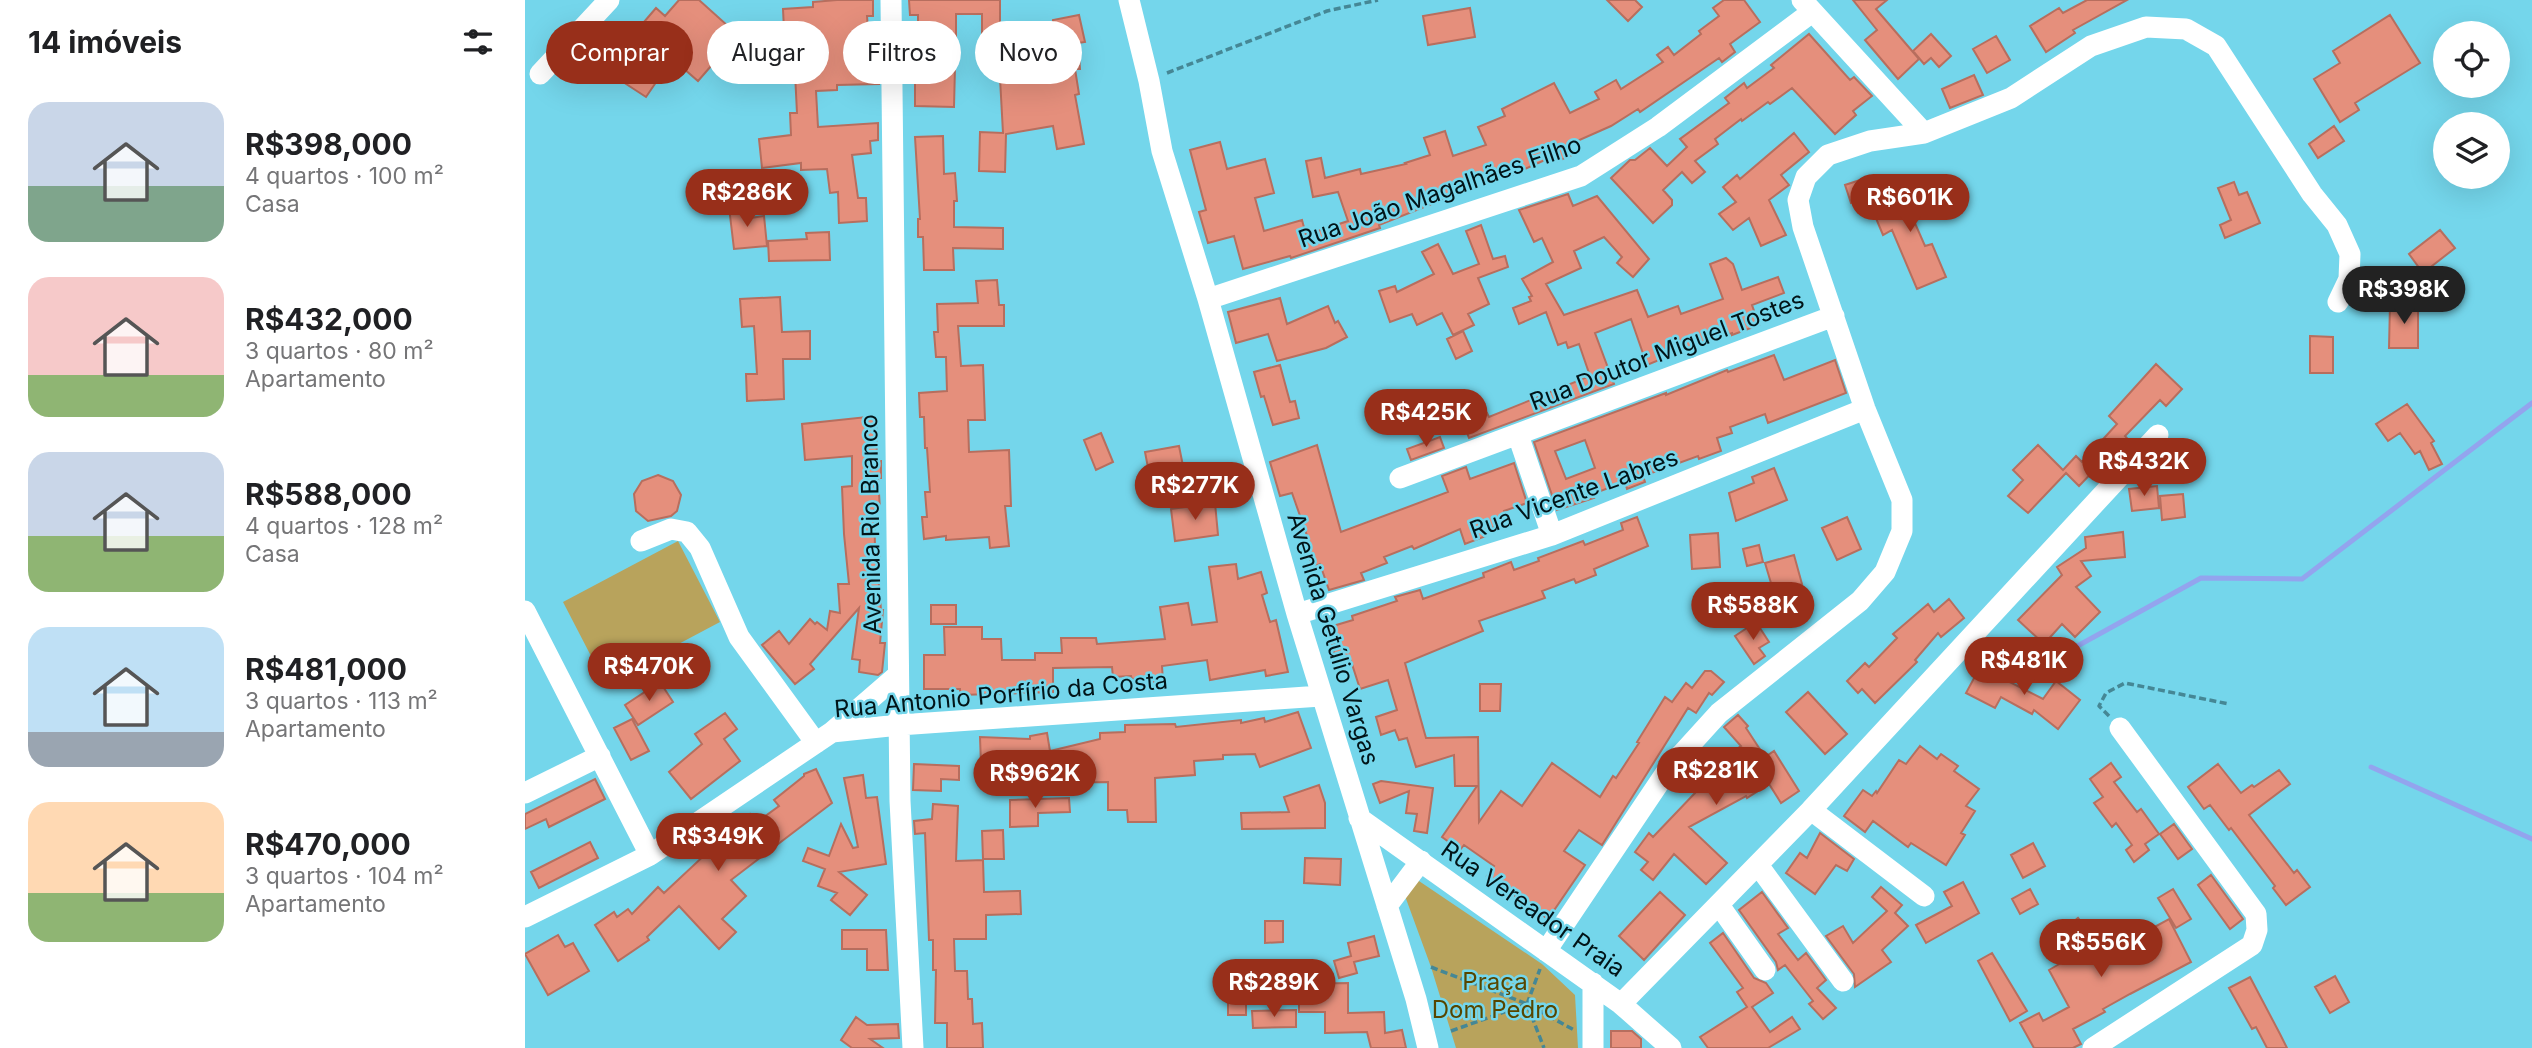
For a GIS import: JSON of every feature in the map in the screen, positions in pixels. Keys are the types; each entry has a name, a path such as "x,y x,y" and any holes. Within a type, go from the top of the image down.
{"street":[{"path":"540,74 609,0"},
{"name":"Avenida Rio Branco","path":"891,0 900,801 913,1048"},
{"name":"Avenida Getúlio Vargas","path":"1129,0 1149,80 1162,151 1209,299 1297,614 1416,999 1428,1048"},
{"path":"1807,6 1924,133"},
{"name":"Rua João Magalhães Filho","path":"1209,299 1581,176 1658,127 1807,6"},
{"path":"1544,958 1669,768 1719,713 1860,601 1885,572 1902,531 1902,500 1865,409 1803,227 1798,200 1806,177 1828,155 1870,141 1924,133 2011,97 2091,46 2146,27 2186,29 2215,46 2312,194 2337,225 2350,254 2349,279 2337,302"},
{"name":"Rua Doutor Miguel Tostes","path":"1400,478 1834,316"},
{"name":"Rua Vicente Labres","path":"1297,614 1552,534 1865,409"},
{"path":"1518,435 1552,534"},
{"path":"1621,1004 1811,810 2158,435"},
{"path":"641,541 671,529 687,532 700,548 739,638 824,737 898,675"},
{"path":"525,611 650,855"},
{"name":"Rua Antonio Porfírio da Costa","path":"525,917 650,855 824,737 899,725 1321,696"},
{"path":"2094,1048 2252,945 2257,930 2256,914 2120,728"},
{"path":"525,793 600,756"},
{"path":"1811,810 1924,896"},
{"name":"Rua Vereador Praia","path":"1360,818 1421,861 1544,958 1593,983 1671,1048"},
{"path":"1387,906 1421,861"},
{"path":"1758,865 1843,981"},
{"path":"1719,905 1765,970"},
{"path":"1585,1041 1593,983"}],"path":[{"path":"1149,80 1327,11 1378,0"},
{"path":"2120,728 2099,706 2106,693 2125,683 2229,704"},
{"path":"1543,1048 1527,1004 1544,958"},
{"path":"1431,967 1527,1004 1585,1041"},
{"path":"1451,1031 1527,1004"}],"green space":[{"path":"678,541 720,622 605,683 563,602"},
{"name":"Praça Dom Pedro","path":"1416,879 1542,964 1575,995 1578,1048 1456,1048 1405,896"}],"building":[{"path":"679,0 699,0 722,21 707,21 707,71 698,81 693,77 693,21 645,21 656,8 665,16"},
{"path":"873,0 873,16 867,16 867,21 843,21 843,84 879,84 837,85 837,90 816,91 818,127 878,123 878,140 870,141 871,153 852,155 858,198 866,198 867,221 839,223 838,192 830,193 827,169 801,170 801,163 762,168 759,139 791,135 790,113 797,113 796,84 829,84 829,21 784,21 783,9 813,7 813,2"},
{"path":"909,0 1000,0 1000,21 982,21 982,14 956,14 956,21 918,21 918,15 910,15"},
{"path":"1607,0 1635,0 1642,7 1628,21"},
{"path":"1724,0 1744,0 1760,22 1730,44 1735,52 1722,62 1719,58 1640,112 1638,109 1611,126 1568,145 1572,155 1558,161 1556,155 1505,178 1501,168 1454,184 1457,194 1379,225 1380,228 1291,258 1290,256 1243,269 1234,236 1208,243 1199,212 1206,210 1190,150 1220,142 1227,169 1265,159 1274,193 1255,198 1264,231 1302,220 1306,235 1348,221 1338,192 1313,197 1306,161 1321,158 1325,178 1360,169 1361,174 1406,164 1430,155 1424,138 1445,131 1453,156 1486,145 1478,127 1505,116 1502,109 1554,83 1570,113 1599,99 1595,92 1616,80 1621,89 1663,62 1657,55 1668,47 1674,55 1719,16 1713,8"},
{"path":"1853,0 1887,0 1876,9 1919,59 1898,79 1865,40 1877,30"},
{"path":"2087,0 2127,0 2073,30 2075,33 2046,52 2030,26 2059,8 2063,13"},
{"path":"1470,8 1475,37 1428,45 1423,16"},
{"path":"1079,15 1080,21 1053,21 1053,20"},
{"path":"2390,15 2420,63 2355,103 2359,110 2340,122 2314,79 2340,63 2333,51"},
{"path":"1809,34 1850,80 1854,77 1872,96 1853,111 1856,115 1835,134 1792,88 1770,104 1768,102 1742,121 1741,119 1715,139 1718,144 1695,161 1705,172 1692,183 1682,172 1663,190 1672,200 1672,205 1653,223 1611,178 1630,160 1635,160 1650,148 1667,166 1687,147 1680,139 1729,103 1725,98 1744,83 1747,88 1774,68 1771,65"},
{"path":"1931,34 1951,56 1939,67 1931,58 1924,64 1913,51"},
{"path":"1996,36 2010,60 1987,73 1973,49"},
{"path":"1974,75 1983,95 1950,108 1942,89"},
{"path":"626,84 655,84 646,97"},
{"path":"915,84 955,84 954,107 915,106"},
{"path":"1000,84 1077,84 1079,94 1075,95 1084,144 1057,149 1053,126 1006,134 1005,172 979,171 980,132 1003,133"},
{"path":"2334,126 2344,141 2318,158 2309,144"},
{"path":"1794,133 1809,152 1781,175 1789,185 1769,200 1786,235 1761,246 1749,218 1733,230 1719,214 1736,202 1723,187 1737,175 1740,179"},
{"path":"943,136 944,174 955,173 957,201 954,201 954,227 1003,228 1003,249 953,248 954,270 924,270 923,237 918,237 920,219 915,137"},
{"path":"1860,180 1866,198 1851,203 1845,185"},
{"path":"2234,182 2239,195 2247,192 2260,223 2225,238 2220,225 2231,220 2218,188"},
{"path":"1904,189 1912,205 1934,195 1940,209 1914,221 1925,246 1932,244 1946,277 1917,289 1892,230 1883,235 1870,204"},
{"path":"1568,194 1573,206 1597,196 1649,259 1633,277 1617,263 1622,257 1604,237 1574,251 1581,268 1546,284 1564,315 1637,290 1648,317 1678,306 1681,314 1723,299 1710,264 1726,258 1733,264 1742,290 1778,277 1784,293 1752,305 1759,325 1703,342 1647,365 1631,319 1595,333 1614,384 1469,438 1463,422 1487,413 1489,417 1590,376 1579,344 1568,348 1566,342 1558,345 1546,312 1519,324 1513,308 1531,301 1529,297 1532,296 1522,279 1553,262 1542,238 1534,242 1519,210"},
{"path":"749,205 750,218 764,216 767,246 734,249 729,207"},
{"path":"1481,225 1493,259 1505,256 1508,267 1478,278 1489,304 1468,314 1474,325 1453,335 1442,313 1417,325 1412,314 1390,322 1379,291 1395,286 1397,292 1434,274 1422,252 1438,244 1453,274 1479,264 1466,231"},
{"path":"2440,230 2455,248 2423,273 2409,254"},
{"path":"829,232 830,260 769,261 768,241 807,239 806,233"},
{"path":"997,280 999,305 1004,305 1004,326 958,326 961,366 983,365 985,420 968,420 969,452 1009,450 1011,506 1005,506 1009,546 990,548 989,537 946,540 946,536 924,539 922,517 927,517 925,492 930,492 924,417 920,417 919,393 947,391 946,357 936,357 934,332 938,332 937,304 978,303 976,281"},
{"path":"780,297 782,332 810,331 810,359 783,359 784,399 747,401 746,374 757,374 754,326 742,327 740,299"},
{"path":"1280,298 1287,324 1328,306 1335,323 1338,321 1347,337 1326,348 1277,361 1268,334 1236,343 1228,312"},
{"path":"2390,304 2418,304 2418,348 2389,348"},
{"path":"1463,331 1472,351 1456,359 1447,339"},
{"path":"2310,336 2333,337 2333,373 2310,373"},
{"path":"1774,355 1784,380 1835,360 1846,393 1768,423 1765,414 1730,427 1732,433 1717,438 1721,451 1699,459 1698,456 1643,476 1645,482 1627,489 1625,482 1592,494 1594,498 1557,510 1534,442 1666,395 1727,370 1728,372","holes":["1585,440 1595,468 1566,479 1555,451"]},
{"path":"2156,364 2182,389 2166,406 2160,400 2125,436 2131,443 2107,469 2100,464 2079,486 2066,473 2028,513 2008,496 2023,480 2013,470 2038,445 2063,470 2076,456 2082,462 2117,424 2109,416"},
{"path":"1280,365 1290,402 1295,401 1299,418 1273,425 1254,372"},
{"path":"2407,404 2434,441 2431,443 2442,464 2429,470 2420,451 2415,454 2400,433 2388,441 2376,424"},
{"path":"876,416 877,461 881,461 881,478 878,478 880,509 874,510 875,546 878,546 880,562 877,562 883,610 880,643 885,643 882,672 878,675 859,672 860,660 852,659 859,608 810,664 814,669 795,684 762,645 779,631 789,644 810,619 827,630 830,611 840,613 838,584 849,584 842,487 852,486 852,456 805,460 802,424"},
{"path":"1101,433 1113,462 1096,470 1084,440"},
{"path":"1440,437 1444,448 1411,460 1407,449"},
{"path":"1317,445 1341,532 1448,492 1442,476 1466,467 1470,479 1514,463 1527,503 1504,511 1507,522 1484,531 1486,536 1465,544 1460,529 1414,549 1412,546 1384,557 1387,563 1361,573 1364,580 1329,590 1320,564 1313,567 1306,548 1311,547 1292,493 1280,496 1270,462"},
{"path":"1179,446 1184,471 1150,478 1145,452"},
{"path":"1774,468 1787,500 1736,521 1729,493 1754,483 1752,477"},
{"path":"658,475 673,481 681,495 677,511 671,516 648,521 636,511 634,494 642,481"},
{"path":"2157,486 2159,508 2132,511 2129,489"},
{"path":"2183,494 2185,517 2162,520 2160,496"},
{"path":"1215,503 1218,535 1175,541 1171,509"},
{"path":"1637,517 1648,546 1594,569 1596,575 1576,583 1574,579 1542,591 1545,598 1479,621 1483,631 1405,663 1426,738 1478,737 1479,822 1501,791 1522,806 1552,763 1600,797 1639,743 1637,742 1665,697 1672,702 1686,683 1692,688 1705,671 1711,671 1724,682 1712,695 1709,693 1696,713 1688,708 1602,845 1579,830 1564,851 1585,865 1548,919 1487,876 1494,866 1464,845 1460,850 1442,837 1477,786 1455,786 1454,755 1416,767 1407,738 1399,740 1395,730 1381,735 1376,717 1397,710 1388,680 1360,689 1351,661 1338,665 1332,645 1338,643 1333,626 1353,620 1352,616 1397,601 1395,597 1420,590 1423,599 1484,577 1483,573 1511,562 1514,570 1583,541 1585,545 1623,530 1621,523"},
{"path":"1847,517 1861,549 1837,560 1822,528"},
{"path":"2123,532 2125,557 2081,561 2091,576 2076,587 2100,612 2075,637 2062,624 2044,644 2018,620 2062,575 2057,567 2086,548 2085,537"},
{"path":"1718,533 1720,567 1692,569 1690,535"},
{"path":"1759,545 1763,562 1747,566 1743,549"},
{"path":"1794,555 1802,584 1774,593 1765,563"},
{"path":"1236,564 1238,579 1261,572 1267,593 1262,595 1270,622 1276,620 1288,672 1266,676 1265,670 1210,680 1207,660 1162,666 1163,681 1148,682 1147,678 1132,679 1131,676 1113,677 1112,667 1053,668 1053,692 960,695 960,689 924,689 924,655 945,655 944,627 982,627 982,639 1001,639 1002,660 1035,660 1035,653 1062,653 1061,638 1096,638 1097,644 1165,639 1160,607 1188,603 1192,625 1217,622 1209,567"},
{"path":"1949,599 1964,618 1941,637 1938,633 1915,660 1917,662 1875,703 1862,689 1858,693 1847,681 1865,663 1869,667 1897,638 1893,634 1928,604 1934,612"},
{"path":"931,605 956,605 956,624 931,624"},
{"path":"1756,622 1769,642 1759,648 1765,656 1754,664 1735,636"},
{"path":"1980,667 2043,699 2056,681 2080,700 2058,729 2034,710 2032,714 2001,697 1995,708 1966,693"},
{"path":"660,682 673,702 638,725 625,705"},
{"path":"1480,684 1501,684 1500,711 1480,711"},
{"path":"1808,692 1847,734 1825,754 1786,712"},
{"path":"1298,712 1311,748 1260,767 1255,754 1223,755 1223,759 1194,761 1195,775 1155,778 1156,822 1128,822 1127,810 1108,810 1108,782 1058,783 1056,766 1035,769 1034,765 981,764 980,737 1030,739 1030,736 1047,733 1050,751 1100,739 1100,733 1125,732 1125,725 1175,724 1176,727 1241,720 1241,723 1264,718 1265,722"},
{"path":"725,713 737,729 724,739 740,761 691,799 669,772 702,744 695,734"},
{"path":"1738,715 1748,726 1746,728 1765,757 1774,751 1799,791 1781,803 1769,784 1689,827 1727,863 1706,884 1674,854 1653,880 1641,870 1648,862 1635,852 1649,833 1653,837 1694,791 1730,772 1722,759 1741,746 1724,727"},
{"path":"632,719 649,751 631,760 614,728"},
{"path":"1920,746 1937,759 1941,754 1958,766 1954,771 1979,789 1966,806 1975,811 1961,833 1965,835 1946,865 1911,843 1908,847 1873,821 1865,832 1844,816 1863,790 1872,796 1876,791 1877,793 1899,760 1906,764"},
{"path":"2111,763 2121,777 2114,782 2137,812 2141,809 2159,834 2145,844 2149,850 2134,862 2126,850 2132,845 2116,823 2112,827 2094,803 2103,797 2090,779"},
{"path":"914,764 959,766 959,780 941,779 941,791 913,790"},
{"path":"2218,764 2241,793 2279,770 2290,784 2249,815 2294,873 2297,870 2310,887 2286,905 2231,828 2229,830 2210,805 2204,809 2188,787"},
{"path":"816,769 832,803 731,880 746,896 722,919 736,932 719,949 679,906 647,937 649,940 618,961 595,925 614,912 617,917 628,909 632,914 658,887 664,893 709,851 706,847 750,814 756,823 779,806 774,800 804,774"},
{"path":"863,775 866,798 877,797 886,864 839,872 867,895 850,915 831,900 837,893 818,886 825,869 803,861 808,848 829,856 841,824 853,848 858,847 844,778"},
{"path":"595,779 605,799 549,827 546,819 525,829 525,814"},
{"path":"1381,781 1433,788 1427,833 1414,831 1417,814 1406,813 1409,791 1380,803 1373,784"},
{"path":"1319,785 1325,803 1325,828 1242,829 1241,813 1289,812 1284,797"},
{"path":"1069,798 1070,812 1038,813 1038,826 1010,827 1010,800"},
{"path":"933,804 958,806 956,861 983,860 984,892 1020,891 1021,914 986,915 986,939 954,939 955,971 967,971 968,999 972,999 973,1024 982,1023 983,1048 947,1048 947,1023 935,1023 936,970 933,970 933,940 929,940 925,833 915,834 914,821 932,819"},
{"path":"2174,824 2192,849 2178,859 2160,834"},
{"path":"1003,830 1004,859 983,859 982,831"},
{"path":"1820,833 1854,859 1847,871 1836,865 1815,894 1786,873 1800,853 1807,858"},
{"path":"590,842 598,858 539,888 531,872"},
{"path":"2033,843 2045,866 2023,878 2011,855"},
{"path":"1305,858 1341,859 1340,885 1304,883"},
{"path":"2211,875 2243,919 2230,929 2198,885"},
{"path":"1963,882 1979,913 1926,943 1916,925 1952,906 1944,892"},
{"path":"1881,887 1902,905 1895,913 1908,926 1882,950 1891,962 1855,987 1854,974 1826,936 1843,926 1853,943 1887,911 1872,897"},
{"path":"2030,889 2038,904 2020,914 2012,899"},
{"path":"2173,889 2191,919 2176,928 2158,898"},
{"path":"1660,892 1685,915 1644,960 1619,936"},
{"path":"1762,892 1788,928 1778,934 1798,960 1806,953 1826,980 1817,988 1836,1008 1823,1019 1809,1004 1813,1001 1785,965 1778,970 1776,962 1739,910"},
{"path":"2078,918 2098,942 2109,961 2153,937 2149,930 2169,919 2191,962 2103,1009 2105,1012 2073,1029 2081,1044 2073,1048 2034,1048 2020,1023 2039,1013 2043,1021 2069,1007 2049,970 2066,960 2050,941"},
{"path":"1265,921 1283,921 1283,942 1265,943"},
{"path":"842,930 886,930 888,970 867,970 867,949 842,949"},
{"path":"1723,933 1754,978 1766,983 1773,993 1752,1007 1770,1032 1792,1017 1800,1029 1768,1048 1708,1048 1700,1037 1747,1007 1737,992 1743,988 1710,943"},
{"path":"558,935 565,947 573,943 589,971 548,995 525,954"},
{"path":"1374,936 1379,956 1354,962 1357,973 1339,978 1334,961 1351,956 1348,943"},
{"path":"1992,953 2027,1011 2010,1021 1978,961"},
{"path":"2335,976 2349,1002 2330,1013 2315,987"},
{"path":"2250,977 2287,1048 2267,1048 2256,1027 2252,1029 2229,988"},
{"path":"1348,983 1348,1013 1384,1012 1385,1033 1402,1030 1406,1048 1371,1048 1367,1032 1325,1033 1325,1012 1299,1012 1299,984"},
{"path":"1246,987 1246,1015 1228,1015 1228,988"},
{"path":"1296,1010 1296,1027 1253,1028 1252,1011"},
{"path":"856,1017 867,1025 898,1024 899,1038 870,1039 883,1048 852,1048 841,1040"},
{"path":"1611,1031 1632,1031 1641,1039 1641,1048 1611,1048"}],"waterway":[{"path":"2052,660 2201,578 2302,579 2532,403"},
{"path":"2371,767 2532,839"}]}
